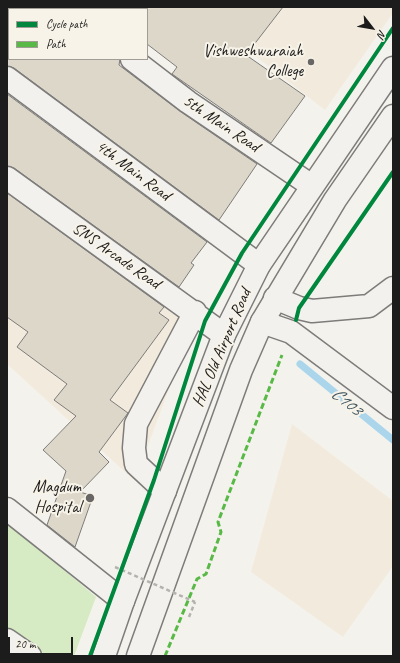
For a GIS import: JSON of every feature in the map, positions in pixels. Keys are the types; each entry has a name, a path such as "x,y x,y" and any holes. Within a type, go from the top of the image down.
{"street":[{"name":"5th Main Road","path":"133,60 188,102 312,186"},
{"name":"HAL Old Airport Road","path":"104,656 123,601 224,335 259,265 393,68"},
{"name":"4th Main Road","path":"7,78 259,265"},
{"name":"HAL Old Airport Road","path":"138,656 241,370 262,322 335,200 393,116"},
{"name":"SNS Arcade Road","path":"7,178 195,312 224,335"},
{"path":"275,298 299,308 312,311 369,306 393,288"},
{"path":"165,491 136,464 134,448 136,424 195,312"},
{"path":"262,322 291,332 393,408"},
{"path":"7,509 123,601"},
{"path":"7,640 30,656"}],"path":[{"path":"115,567 195,602 189,617"}],"shaded area":[{"name":"Vishweshwaraiah College","path":"192,7 393,7 393,13 325,110"},
{"path":"7,192 192,326 135,481 7,364"},
{"path":"292,424 393,501 393,566 343,637 251,572"}],"green space":[{"path":"7,522 96,597 74,656 47,656 7,627"}],"building":[{"path":"283,7 246,55 305,96 271,143 172,74 177,67 148,45 147,8"},
{"path":"7,59 120,60 119,65 181,112 257,164 219,220 14,68 7,66"},
{"path":"7,94 207,242 191,263 194,265 179,287 14,168 7,166"},
{"path":"7,193 164,307 159,313 169,320 110,400 128,413 99,452 109,462 80,492 93,496 75,547 47,525 66,471 43,450 76,416 54,400 67,384 17,347 28,332 7,317"}],"waterway":[{"name":"C103","path":"300,364 393,440"}],"marked path":[{"path":"165,656 197,579 206,574 221,532 218,522 282,355"}],"cycle path":[{"path":"90,656 154,480 205,321 242,253 393,28"},
{"path":"296,320 299,308 393,172"}],"place":[{"name":"Vishweshwaraiah College","path":"311,62"},
{"name":"Magdum Hospital","path":"90,498"}]}
